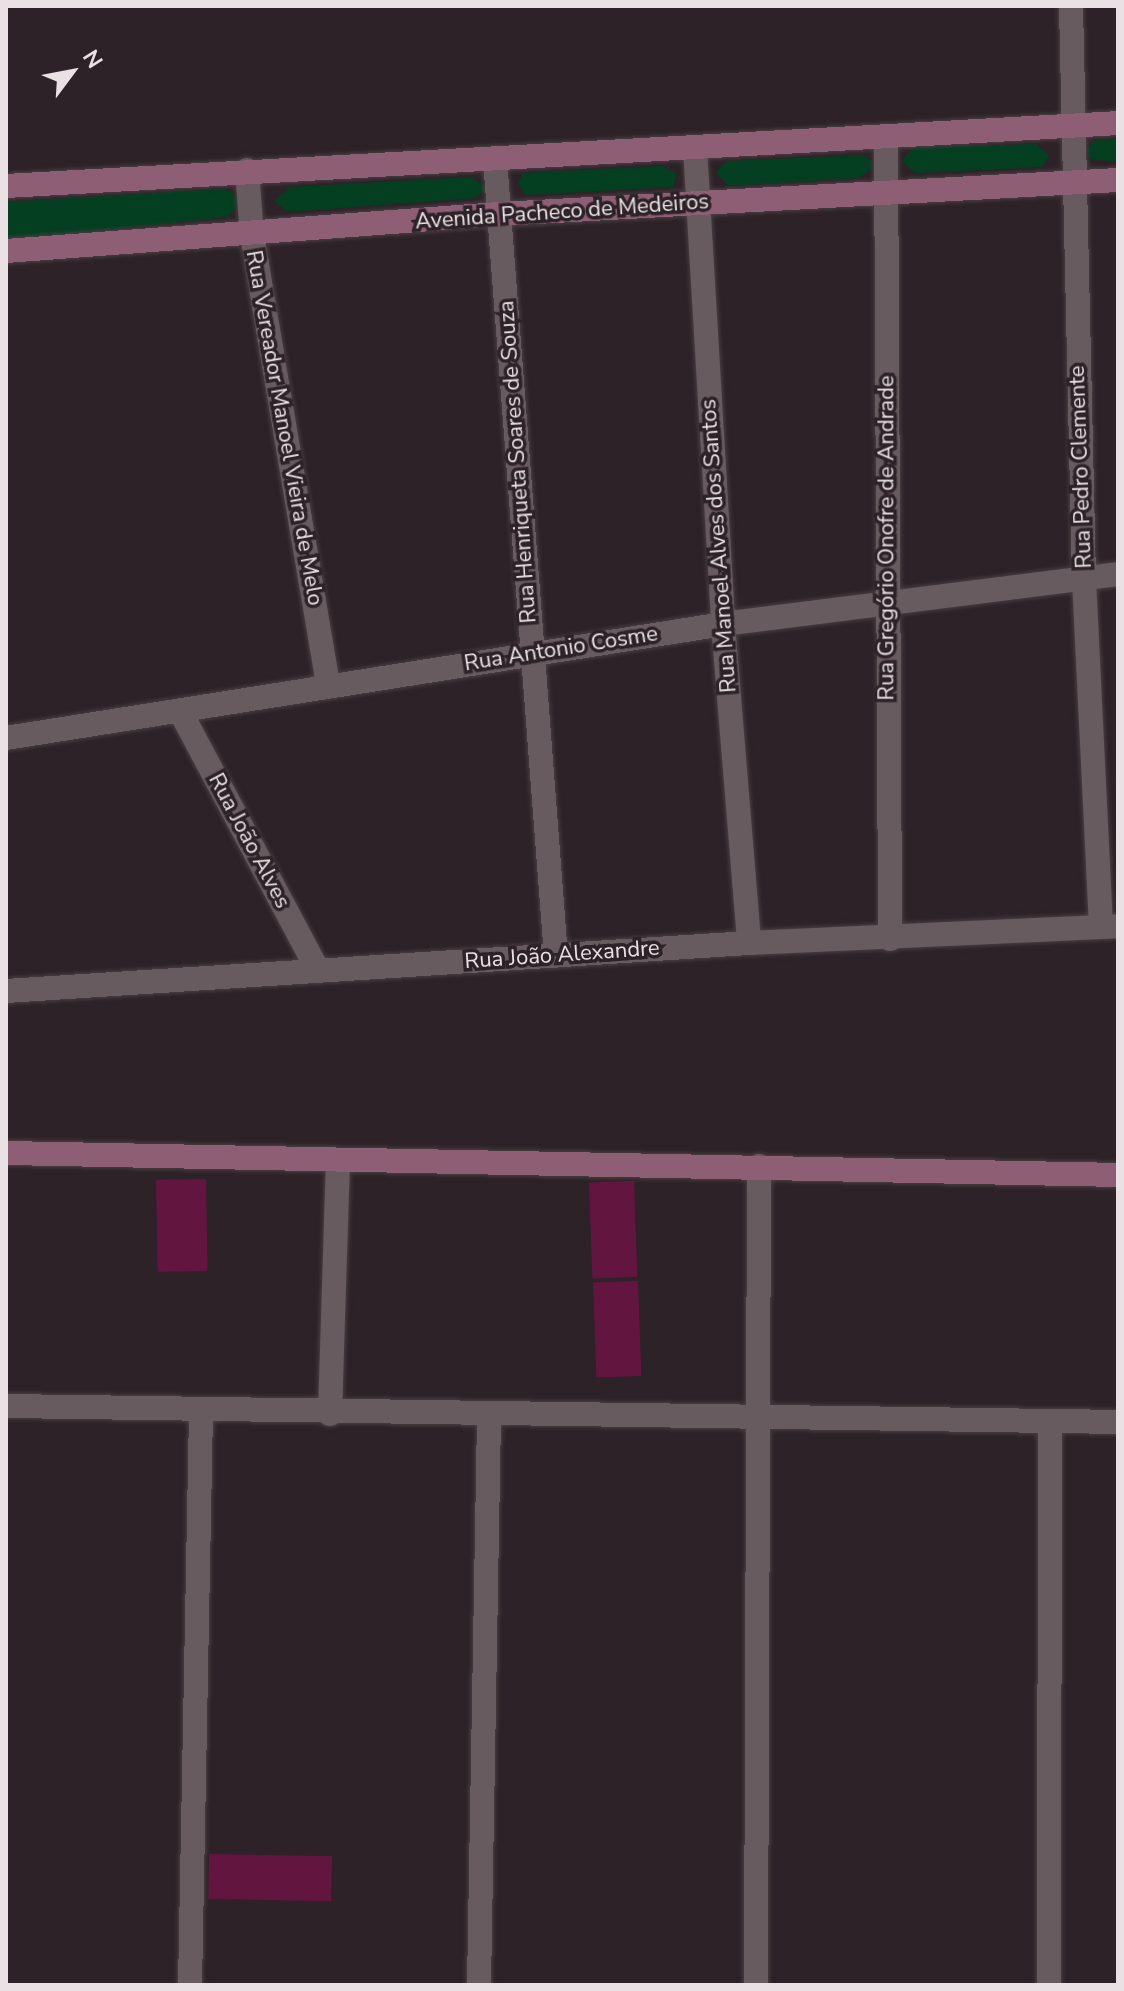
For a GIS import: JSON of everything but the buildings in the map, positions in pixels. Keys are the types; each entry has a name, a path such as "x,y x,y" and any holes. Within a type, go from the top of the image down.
{"street":[{"name":"Rua Pedro Clemente","path":"1071,6 1072,183 1084,579 1110,927"},
{"path":"6,186 1118,123"},
{"name":"Rua Gregório Onofre de Andrade","path":"886,136 890,939"},
{"name":"Rua Manoel Alves dos Santos","path":"695,148 723,624 749,943"},
{"name":"Rua Henriqueta Soares de Souza","path":"495,160 556,956"},
{"name":"Rua Vereador Manoel Vieira de Melo","path":"247,170 252,235 328,686"},
{"name":"Avenida Pacheco de Medeiros","path":"6,251 252,235 500,214 1118,180"},
{"name":"Rua Antonio Cosme","path":"6,738 723,624 1118,574"},
{"name":"Rua João Alves","path":"180,711 318,971"},
{"name":"Rua João Alexandre","path":"6,991 749,943 1110,927"},
{"path":"6,1153 1118,1175"},
{"path":"330,1414 338,1160"},
{"path":"756,1985 759,1166"},
{"path":"6,1406 330,1414 1116,1422"},
{"path":"190,1985 201,1410"},
{"path":"479,1985 489,1416"},
{"path":"1049,1985 1050,1422"}],"green space":[{"path":"1118,138 1118,162 1090,159 1086,151 1092,141"},
{"path":"1036,144 1049,155 1042,167 915,173 902,161 913,147"},
{"path":"863,155 871,161 872,169 859,178 728,186 716,173 726,161"},
{"path":"661,166 677,174 673,187 526,195 518,184 523,173"},
{"path":"472,177 486,188 476,198 288,212 274,201 290,187"},
{"path":"218,189 231,191 240,202 228,217 6,241 6,202"}]}
